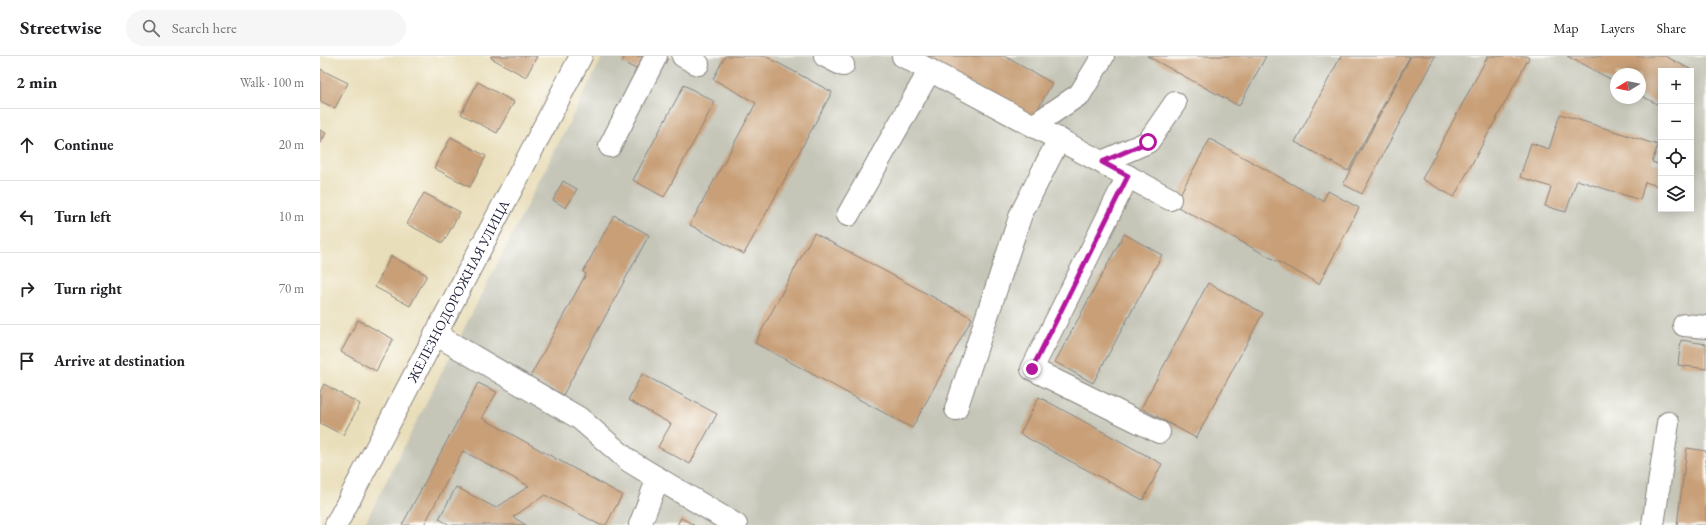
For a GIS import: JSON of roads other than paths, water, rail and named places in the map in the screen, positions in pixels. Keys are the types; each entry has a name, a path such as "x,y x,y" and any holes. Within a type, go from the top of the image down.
{"street":[{"name":"ЖЕЛЕЗНОДОРОЖНАЯ УЛИЦА","path":"336,525 581,56"},
{"path":"610,146 656,56"},
{"path":"903,56 1170,199"},
{"path":"1034,126 1080,94 1104,56"},
{"path":"848,215 930,70"},
{"path":"1102,162 1148,142 1175,103"},
{"path":"956,409 1021,214 1059,139"},
{"path":"1128,176 1032,369 1158,432"},
{"path":"1684,325 1706,327"},
{"path":"435,334 579,418 629,461 736,525"},
{"path":"1654,525 1668,423"},
{"path":"640,525 658,478"}]}
